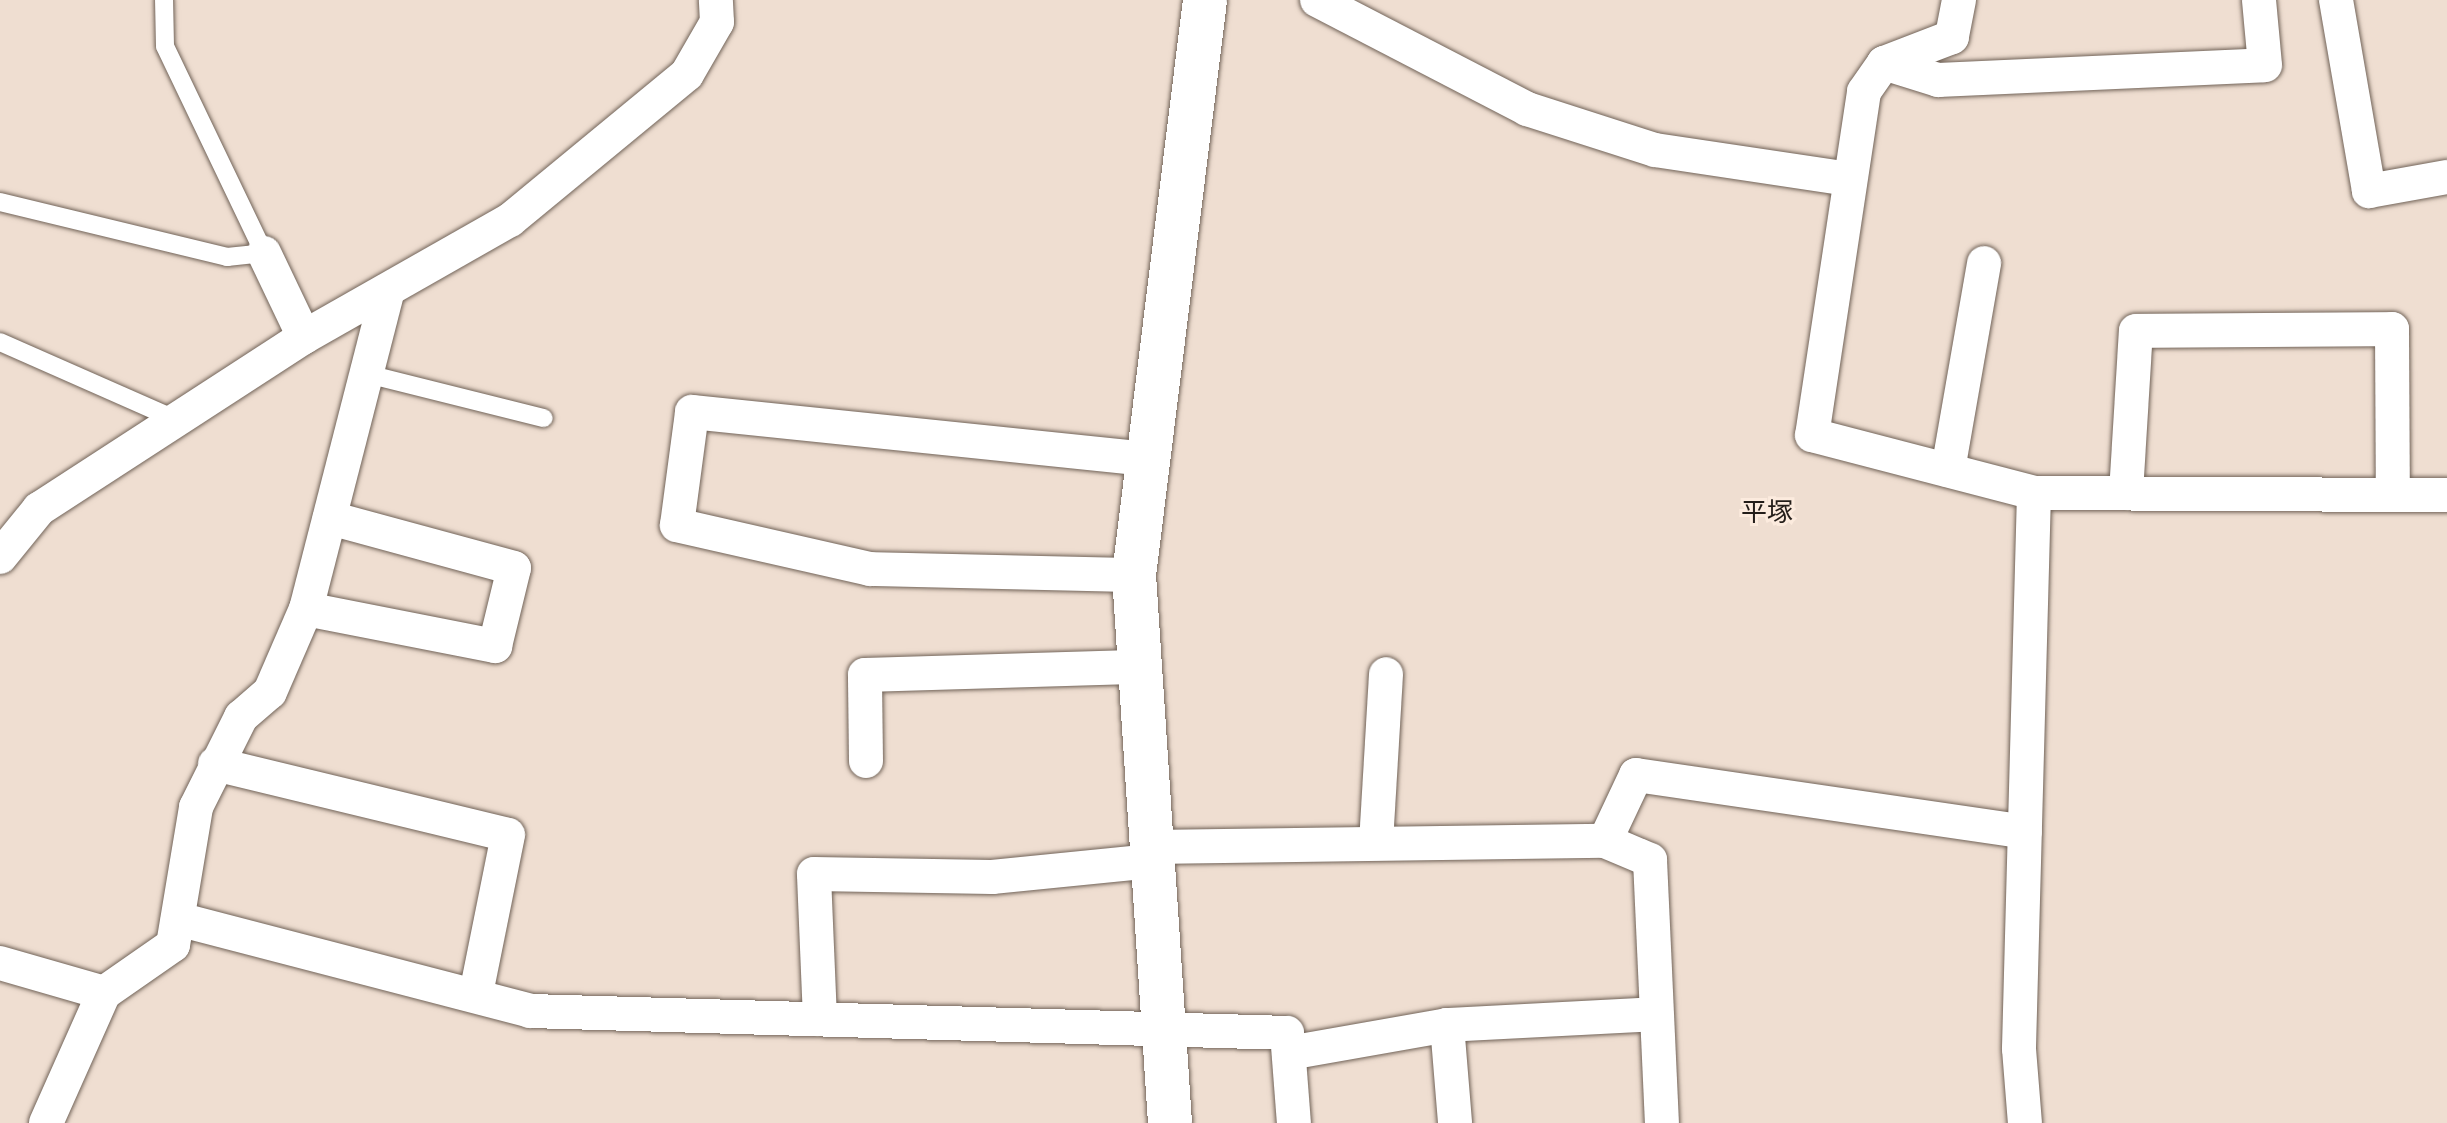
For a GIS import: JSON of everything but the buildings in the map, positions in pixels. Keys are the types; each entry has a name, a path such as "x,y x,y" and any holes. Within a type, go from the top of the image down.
{"street":[{"path":"0,557 39,509 304,337 387,293 510,220 687,74 717,22 716,0"},
{"path":"1170,1123 1134,575 1145,459 1180,247 1205,0"},
{"path":"1317,0 1527,109 1655,150 1848,179"},
{"path":"1959,0 1952,37 1884,63 1864,92 1848,179 1812,435 2034,493 2447,495"},
{"path":"1884,63 1938,80 2265,65 2259,0"},
{"path":"2336,0 2369,191 2447,177"},
{"path":"264,253 304,337"},
{"path":"1948,470 1984,263"},
{"path":"46,1123 104,993 173,945 196,807 241,717 270,692 306,609 387,293"},
{"path":"2126,493 2136,331 2392,329 2393,495"},
{"path":"1134,575 870,569 677,525 692,412 1145,459"},
{"path":"2025,1123 2019,1049 2034,493"},
{"path":"306,609 495,646 514,568 330,518"},
{"path":"866,761 865,675 1141,667"},
{"path":"1376,843 1386,674"},
{"path":"215,764 508,835 476,993"},
{"path":"1605,841 1636,775 2025,832"},
{"path":"820,1019 814,874 992,877 1152,854 1376,843 1605,841 1650,860 1662,1123"},
{"path":"178,919 476,993 530,1011 1287,1033 1294,1123"},
{"path":"0,963 104,993"},
{"path":"1289,1053 1447,1025 1656,1014"},
{"path":"1447,1025 1455,1123"}],"lane":[{"path":"0,202 227,257 264,253 165,46 164,0"},
{"path":"0,342 177,420"},
{"path":"367,374 544,418"}],"district":[{"name":"平塚","path":"1767,513"}]}
